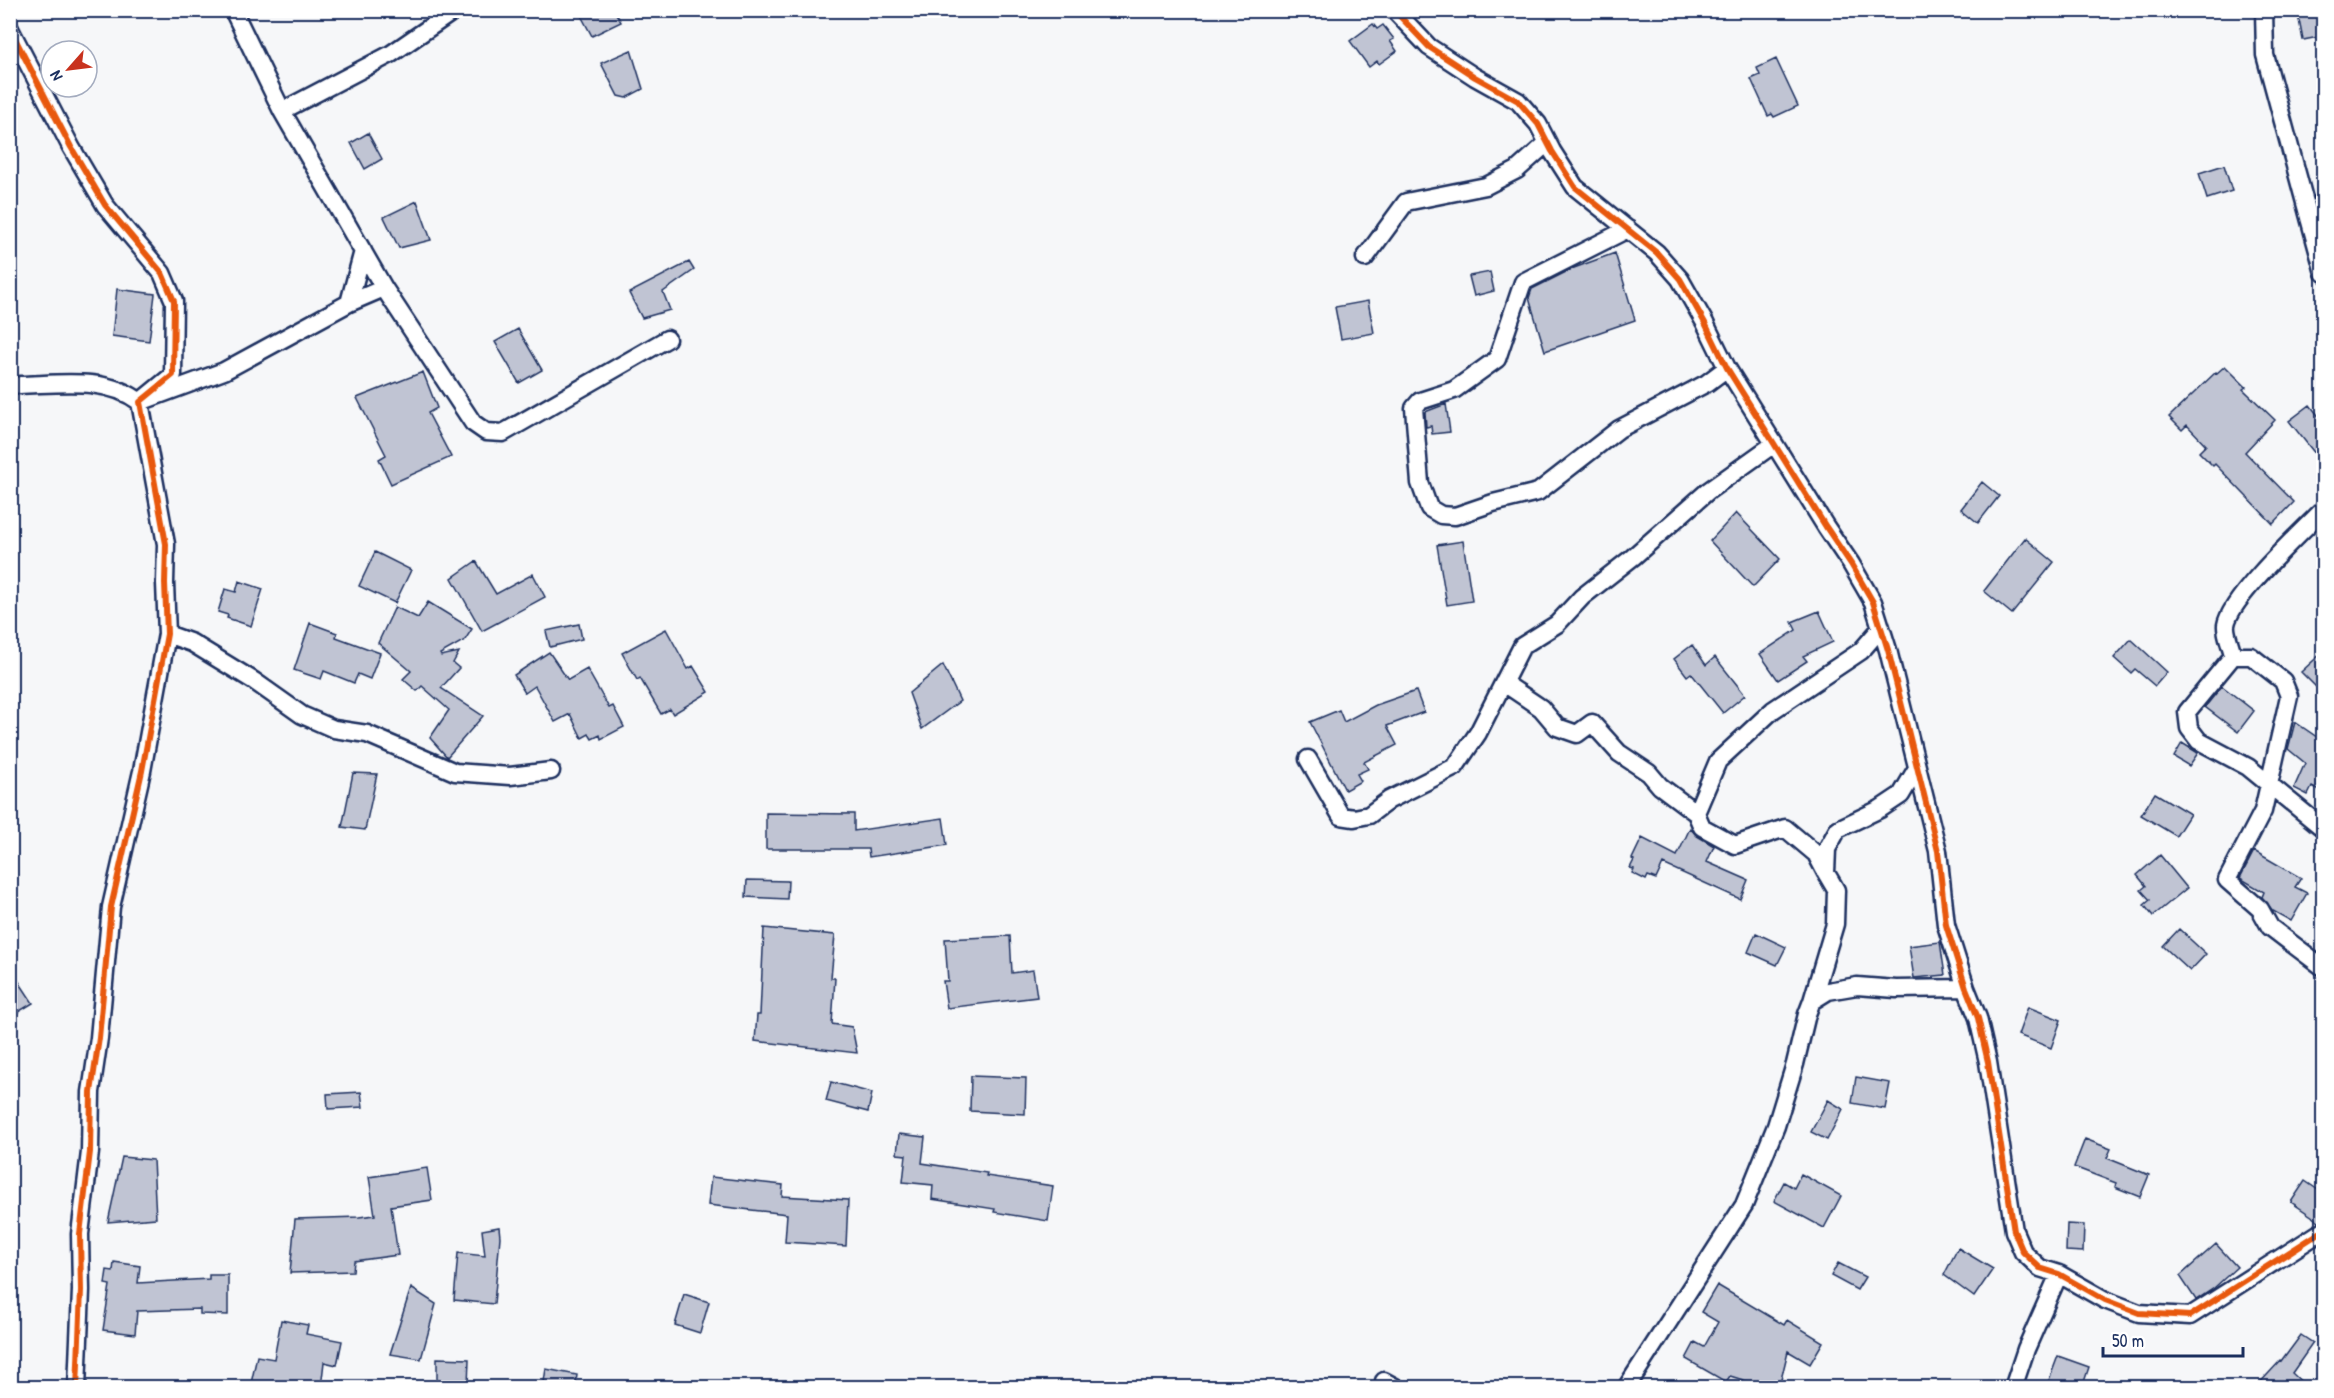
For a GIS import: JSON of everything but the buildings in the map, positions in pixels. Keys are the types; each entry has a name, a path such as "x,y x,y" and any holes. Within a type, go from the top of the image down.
{"street":[{"path":"233,10 282,111 384,288 473,423 486,432 503,433 667,339"},
{"path":"282,111 391,54 455,10"},
{"path":"1394,10 1429,47 1518,101 1538,124 1547,143 1575,187 1657,253 1680,279 1727,368 1873,602 1938,851 1947,925 1966,988 1978,1018 1988,1062 2014,1231 2023,1252 2040,1268 2059,1274 2105,1300 2139,1313 2190,1316 2324,1230"},
{"path":"2264,10 2265,55 2324,273"},
{"path":"10,29 71,147 105,205 162,273 174,301 173,375 140,402"},
{"path":"1365,258 1406,202 1486,186 1517,170 1547,143"},
{"path":"1628,229 1523,282 1497,359 1454,390 1420,401 1413,408 1420,483 1429,508 1441,515 1455,516 1493,503 1538,492 1619,429 1707,383 1727,368"},
{"path":"349,303 363,251"},
{"path":"140,402 224,371 349,303 384,288"},
{"path":"20,385 96,384 129,393 140,402 166,544 167,634 142,771 111,907 99,1038 91,1092 90,1152 80,1234 81,1290 77,1388"},
{"path":"1308,759 1341,816 1354,818 1369,815 1389,800 1455,766 1478,733 1522,646 1557,624 1582,597 1633,557 1708,491 1774,444"},
{"path":"2233,656 2226,627 2232,609 2273,561 2324,509"},
{"path":"1695,813 1718,761 1773,710 1861,651 1881,628"},
{"path":"167,634 201,648 302,715 334,729 367,734 455,772 510,776 551,771"},
{"path":"2233,656 2187,712 2189,728 2199,741 2248,767 2324,829"},
{"path":"2233,656 2251,656 2283,681 2289,696 2262,811 2227,880 2260,909 2270,927 2324,968"},
{"path":"1504,683 1540,708 1557,727 1577,734 1592,723 1619,753 1650,773 1660,786 1695,813 1702,827 1735,845 1785,828 1816,855 1836,890 1835,924 1807,1014 1795,1064 1776,1126 1744,1205 1626,1388"},
{"path":"1826,873 1827,849 1838,829 1901,795 1917,768"},
{"path":"1812,1001 1828,991 1857,986 1966,988"},
{"path":"2013,1388 2026,1349 2059,1274"}],"cycle path":[{"path":"1394,10 1429,47 1518,101 1538,124 1575,187 1657,253 1680,279 1727,368 1873,602 1888,650 1938,851 1946,925 1978,1018 1988,1062 2014,1231 2023,1252 2040,1268 2059,1274 2105,1300 2139,1313 2190,1316 2324,1230"},
{"path":"10,29 71,147 105,205 162,273 174,301 173,375 140,402 166,544 167,634 142,771 111,907 99,1038 91,1092 90,1152 80,1234 81,1290 77,1388"}]}
